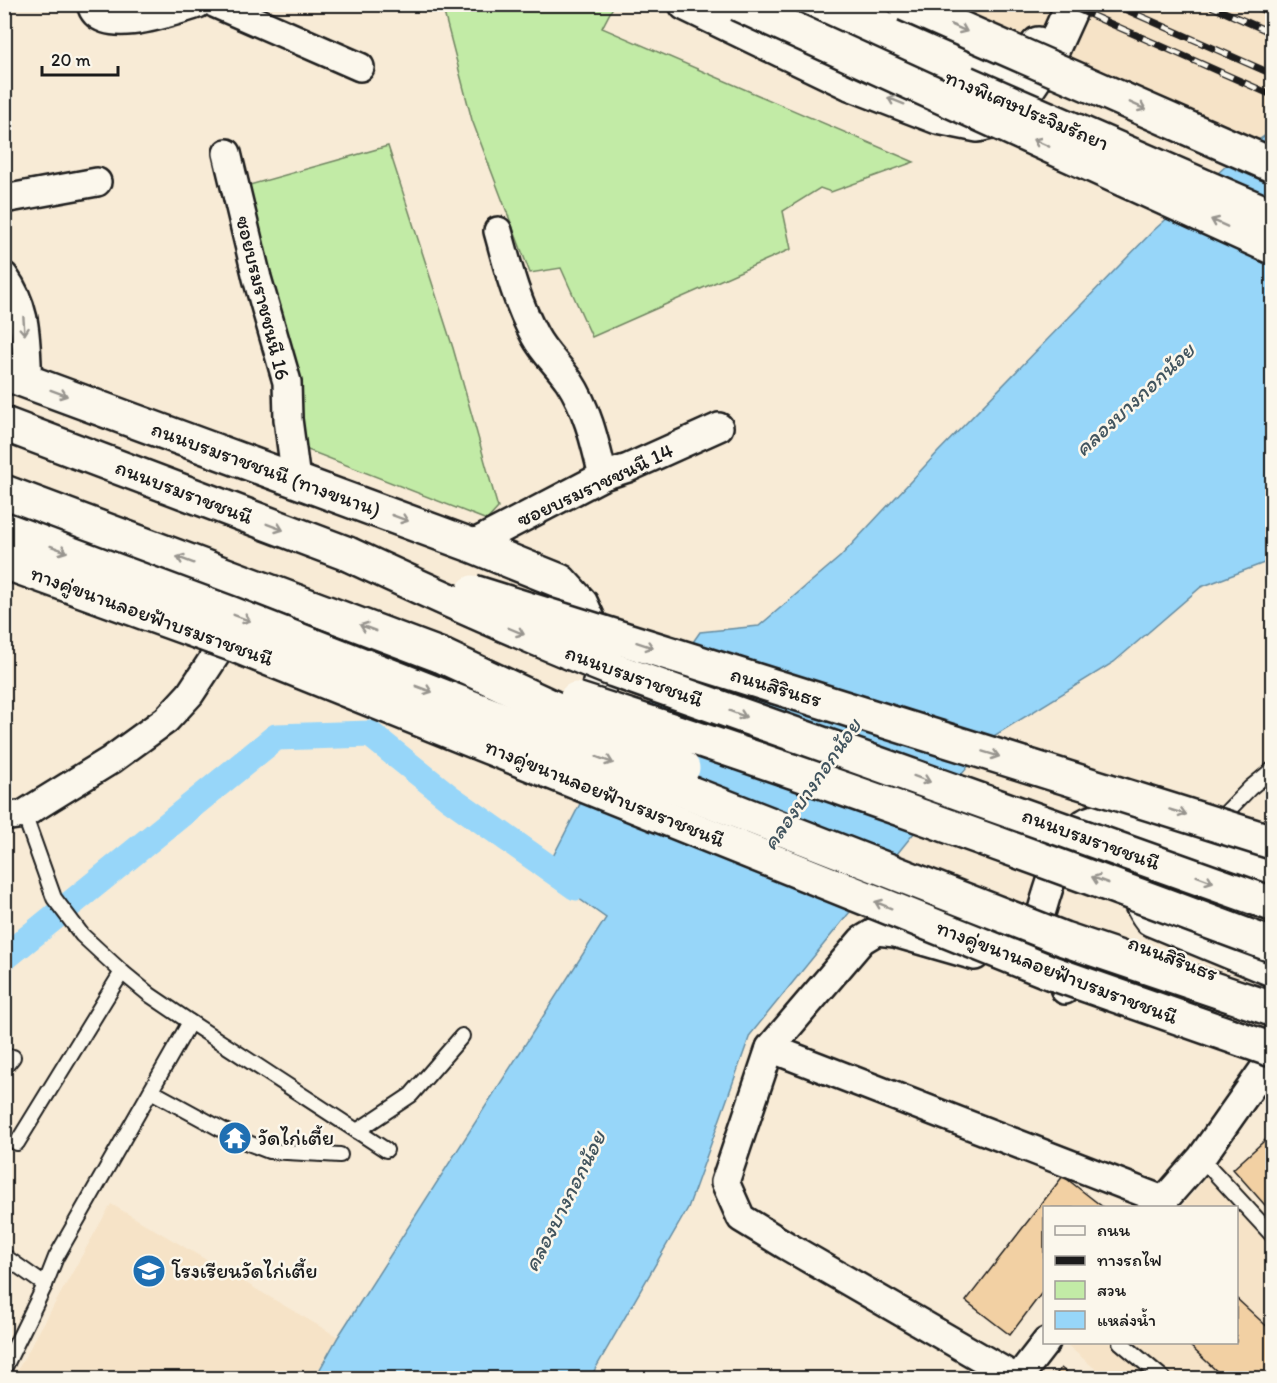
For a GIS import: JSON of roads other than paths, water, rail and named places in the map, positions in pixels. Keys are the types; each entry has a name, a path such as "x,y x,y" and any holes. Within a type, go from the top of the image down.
{"main road":[{"path":"686,4 850,83 938,117 978,125 1004,119 1010,115 1049,57 1073,4"},
{"path":"738,4 1272,247"},
{"name":"ทางพิเศษประจิมรัถยา","path":"780,4 1272,216"},
{"path":"831,4 957,62 993,76 1021,72 1029,63 1056,4"},
{"path":"905,4 1272,165"},
{"name":"ถนนบรมราชชนนี (ทางขนาน)","path":"16,377 471,544 560,581 580,604 597,639 601,678 595,706 575,740 550,762 505,761 217,653"},
{"name":"ถนนบรมราชชนนี","path":"4,424 348,554 480,615 614,670 1272,904"},
{"name":"ถนนบรมราชชนนี","path":"4,492 442,656 700,739 1039,858 1272,945"},
{"name":"ทางคู่ขนานลอยฟ้าบรมราชชนนี","path":"4,529 232,614 1064,939 1272,1009"},
{"name":"ถนนสิรินธร","path":"348,554 1272,842"},
{"name":"ทางคู่ขนานลอยฟ้าบรมราชชนนี","path":"4,562 237,646 1271,1059"},
{"path":"4,570 217,653"},
{"name":"ถนนสิรินธร","path":"442,656 687,770 1272,997"},
{"path":"1272,872 1190,842 1160,856 1143,870 1138,885 1140,905 1150,919 1272,969"}],"street":[{"path":"91,4 95,15 104,21 151,18 198,4"},
{"path":"216,4 360,67"},
{"name":"ซอยบรมราชชนนี 16","path":"227,153 257,278 287,382 288,419 296,480"},
{"path":"4,199 97,182"},
{"path":"498,231 511,279 526,317 544,350 579,396 594,439 603,476"},
{"path":"4,276 13,288 23,312 16,377"},
{"name":"ซอยบรมราชชนนี 14","path":"471,544 603,476 628,468 719,427"},
{"path":"14,816 111,760 166,720 190,694 217,653"},
{"path":"982,958 1038,923 1064,847 1078,827 1094,819 1121,821 1190,842"},
{"path":"1038,923 1065,989"},
{"path":"770,1048 1160,1204 1201,1158 1271,1059 1065,989 982,958 895,933 877,931 862,940 770,1048 724,1182 741,1218 1017,1378 1044,1344"}],"lane":[{"path":"1190,842 1272,770"},
{"path":"14,816 54,898 81,934 122,972 150,995 190,1022 386,1150"},
{"path":"17,1143 122,972"},
{"path":"4,1369 45,1285 56,1257 190,1022"},
{"path":"357,1131 411,1095 462,1036"},
{"path":"151,1091 243,1141 269,1151 340,1155"},
{"path":"1201,1158 1272,1235"},
{"path":"4,1256 45,1285"},
{"path":"1122,1344 1163,1378"}],"water":[{"name":"คลองบางกอกน้อย","path":"1272,131 1272,560 1201,587 1114,662 992,737 750,1035 688,1208 590,1378 315,1378 338,1337 606,918 544,874 580,804 700,632 759,626 840,557 938,452 1153,231 1245,149"}],"waterway":[{"path":"4,958 276,737 370,734 450,798 576,887"}],"railway":[{"path":"1066,4 1272,95"},
{"path":"1113,4 1272,74"},
{"path":"1206,4 1272,33"},
{"path":"1250,4 1272,14"}],"place":[{"name":"วัดไก่เตี้ย","path":"235,1138"},
{"name":"โรงเรียนวัดไก่เตี้ย","path":"149,1271"}]}
